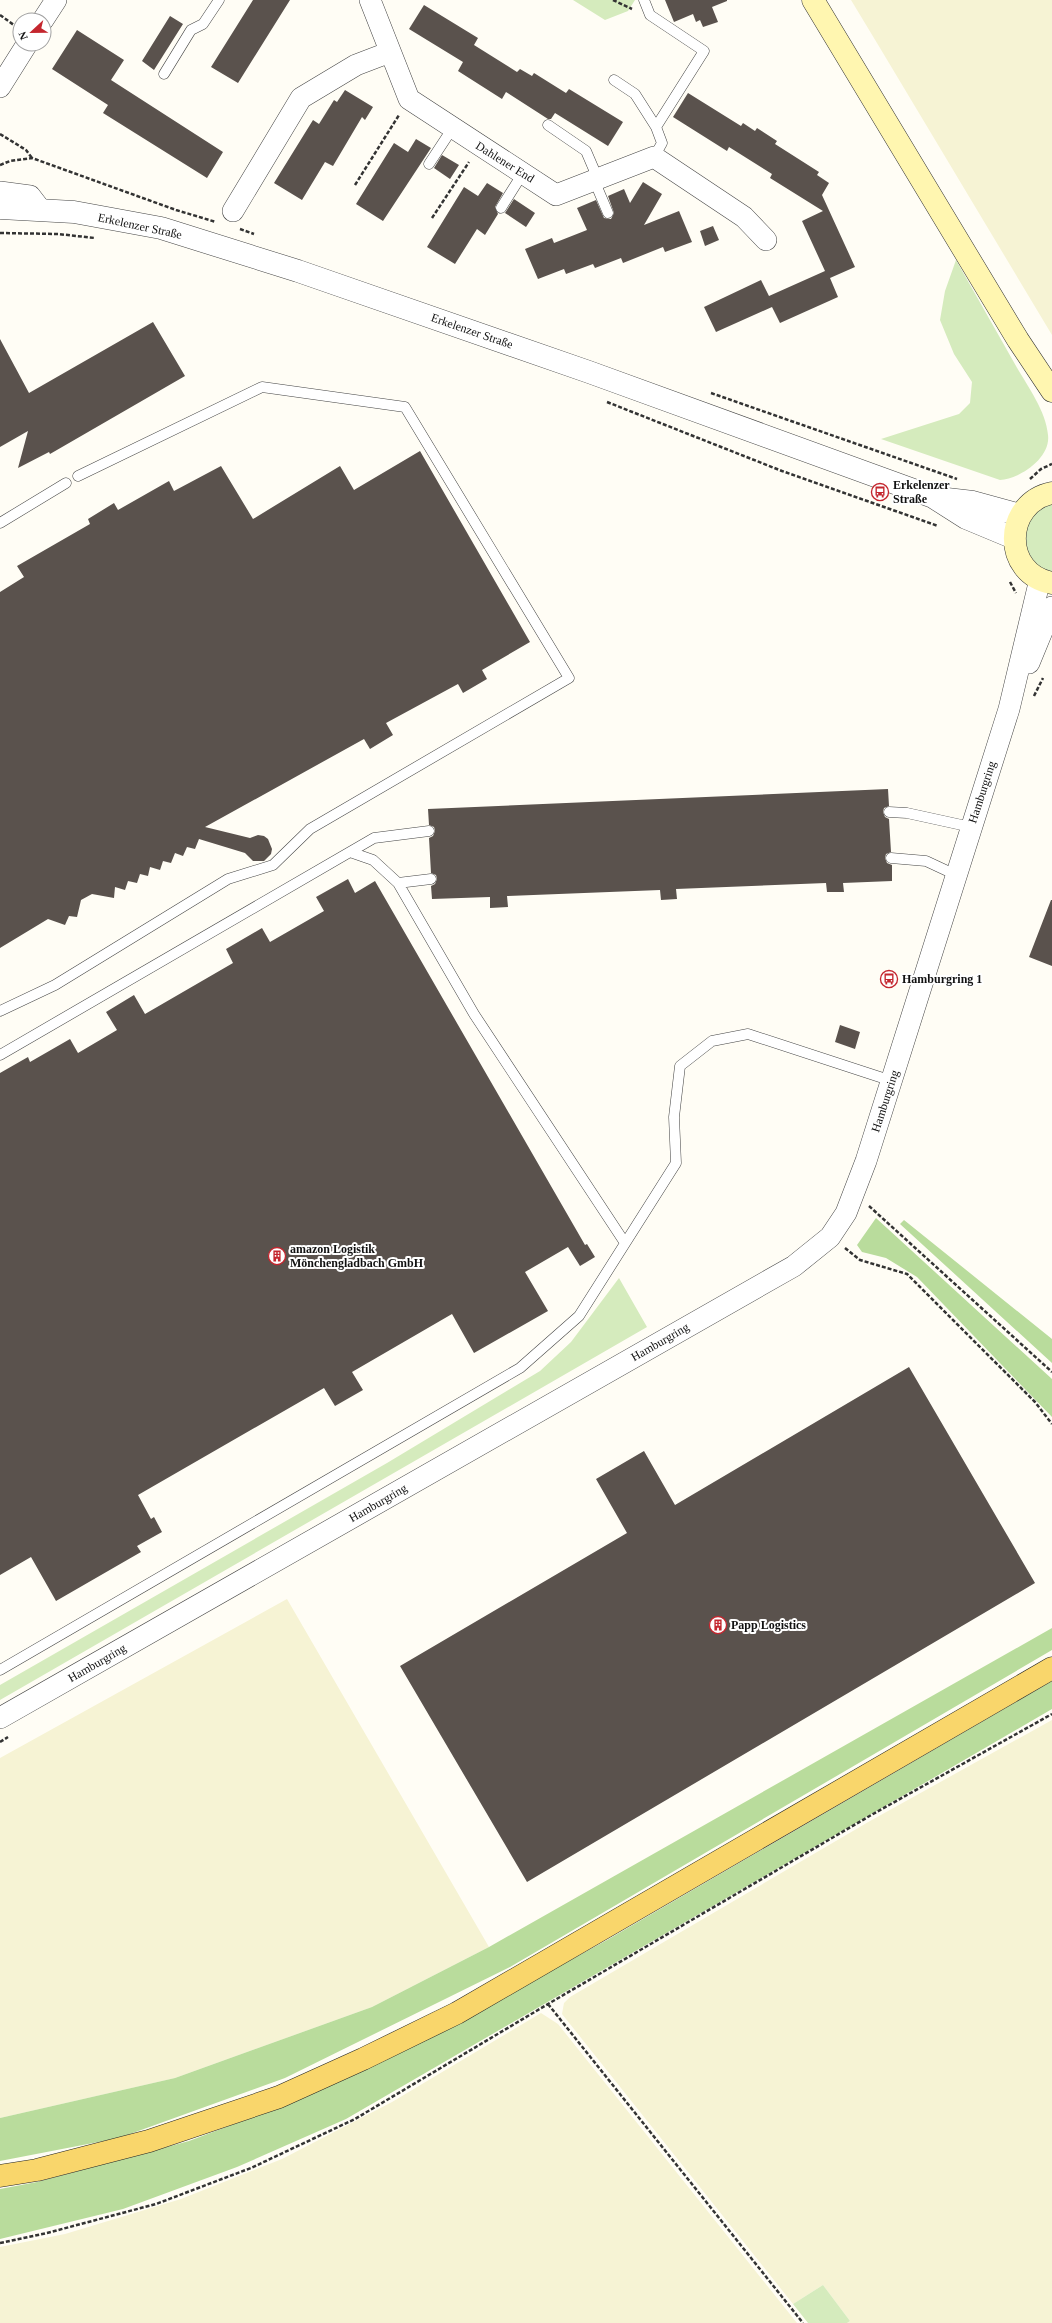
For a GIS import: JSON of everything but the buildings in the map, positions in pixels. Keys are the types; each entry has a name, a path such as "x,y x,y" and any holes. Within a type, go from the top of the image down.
{"main road":[{"path":"813,0 1034,366 1052,391"},
{"path":"1034,366 1052,404"},
{"path":"1046,581 1021,562 1014,538 1020,515 1030,503 1043,494 1052,493"},
{"path":"0,2176 37,2170 149,2141 279,2097 363,2059 457,2013 1052,1668"}],"street":[{"path":"48,12 56,0"},
{"path":"370,0 409,99"},
{"path":"0,87 22,52"},
{"path":"233,211 301,98 356,65 390,52"},
{"name":"Dahlener End","path":"409,99 452,129 556,195 654,157"},
{"path":"654,157 744,216 766,240"},
{"path":"0,192 30,196 40,209"},
{"name":"Erkelenzer Straße","path":"0,208 74,212 161,228 298,270 589,372 933,498"},
{"path":"933,498 973,502 1020,515"},
{"path":"933,498 966,518 1014,538"},
{"path":"1038,667 1042,609 1046,581"},
{"path":"1009,709 1042,609"},
{"path":"1009,709 1038,667 1052,640"},
{"name":"Hamburgring","path":"0,1718 794,1266 840,1245 846,1214 864,1203 892,1081 1009,709"}],"lane":[{"path":"164,74 191,30 203,24 218,0"},
{"path":"644,0 650,15 704,51 656,127"},
{"path":"614,80 635,94 656,127 662,144 654,157"},
{"path":"548,126 586,151 608,213"},
{"path":"428,164 452,129"},
{"path":"501,208 523,173"},
{"path":"0,1011 55,984 228,879 273,865 310,828 569,678 405,407 262,387 78,476"},
{"path":"0,523 66,483"},
{"path":"889,812 907,813 971,827"},
{"path":"0,1055 374,838 429,831"},
{"path":"350,852 372,860 398,883 474,1014 625,1243"},
{"path":"891,858 926,861 956,875"},
{"path":"398,883 431,879"},
{"path":"0,1670 520,1368 579,1316 676,1163 674,1117 680,1066 712,1041 748,1034 892,1081"}],"path":[{"path":"0,15 12,24"},
{"path":"356,185 409,99"},
{"path":"0,134 26,150 32,158 10,161 0,165"},
{"path":"432,218 480,146"},
{"path":"0,233 58,234 97,238"},
{"path":"602,400 782,471 942,527"},
{"path":"1027,482 1041,469 1052,464"},
{"path":"1008,579 1023,607 1042,609"},
{"path":"1032,700 1038,667"},
{"path":"864,1203 1052,1372"},
{"path":"840,1245 860,1260 907,1274 1035,1402 1052,1424"},
{"path":"0,2243 47,2233 156,2204 251,2168 355,2119 866,1818 1052,1714"},
{"path":"0,1742 14,1734"},
{"path":"548,2004 803,2323"}],"shaded area":[{"path":"851,0 1052,0 1052,335 880,48"},
{"path":"287,1599 489,1947 372,2007 175,2078 0,2118 0,1758"},
{"path":"1052,1720 1052,2323 847,2323 850,2321 823,2285 793,2304 562,2014 564,2003 570,1997 870,1821"},
{"path":"541,2013 558,2024 797,2323 0,2323 0,2247 65,2234 181,2199 282,2159 392,2102"}],"green space":[{"path":"573,0 635,0 628,11 605,20"},
{"path":"956,260 1036,399 1047,426 1048,443 1045,452 1033,466 1008,479 1000,480 881,439 959,414 970,403 972,382 954,354 940,320 945,291"},
{"path":"1052,503 1052,573 1037,566 1025,549 1025,529 1035,512"},
{"path":"876,1218 1052,1379 1052,1417 917,1277 886,1258 862,1252 857,1245"},
{"path":"904,1220 1052,1339 1052,1363 900,1224"},
{"path":"619,1278 647,1327 0,1700 0,1685 387,1463 540,1371 571,1342"},
{"path":"1052,1628 1052,1650 510,1967 285,2078 119,2138 0,2161 0,2118 175,2078 372,2007 489,1947"},
{"path":"1052,1681 1052,1709 346,2119 237,2167 123,2209 0,2239 0,2189 37,2182 189,2141 287,2104 456,2023 607,1940"},
{"path":"823,2285 850,2321 847,2323 808,2323 793,2304"}],"place":[{"name":"Erkelenzer Straße","path":"880,492"},
{"name":"Hamburgring 1","path":"889,979"},
{"name":"amazon Logistik Mönchengladbach GmbH","path":"277,1256"},
{"name":"Papp Logistics","path":"718,1625"}]}
